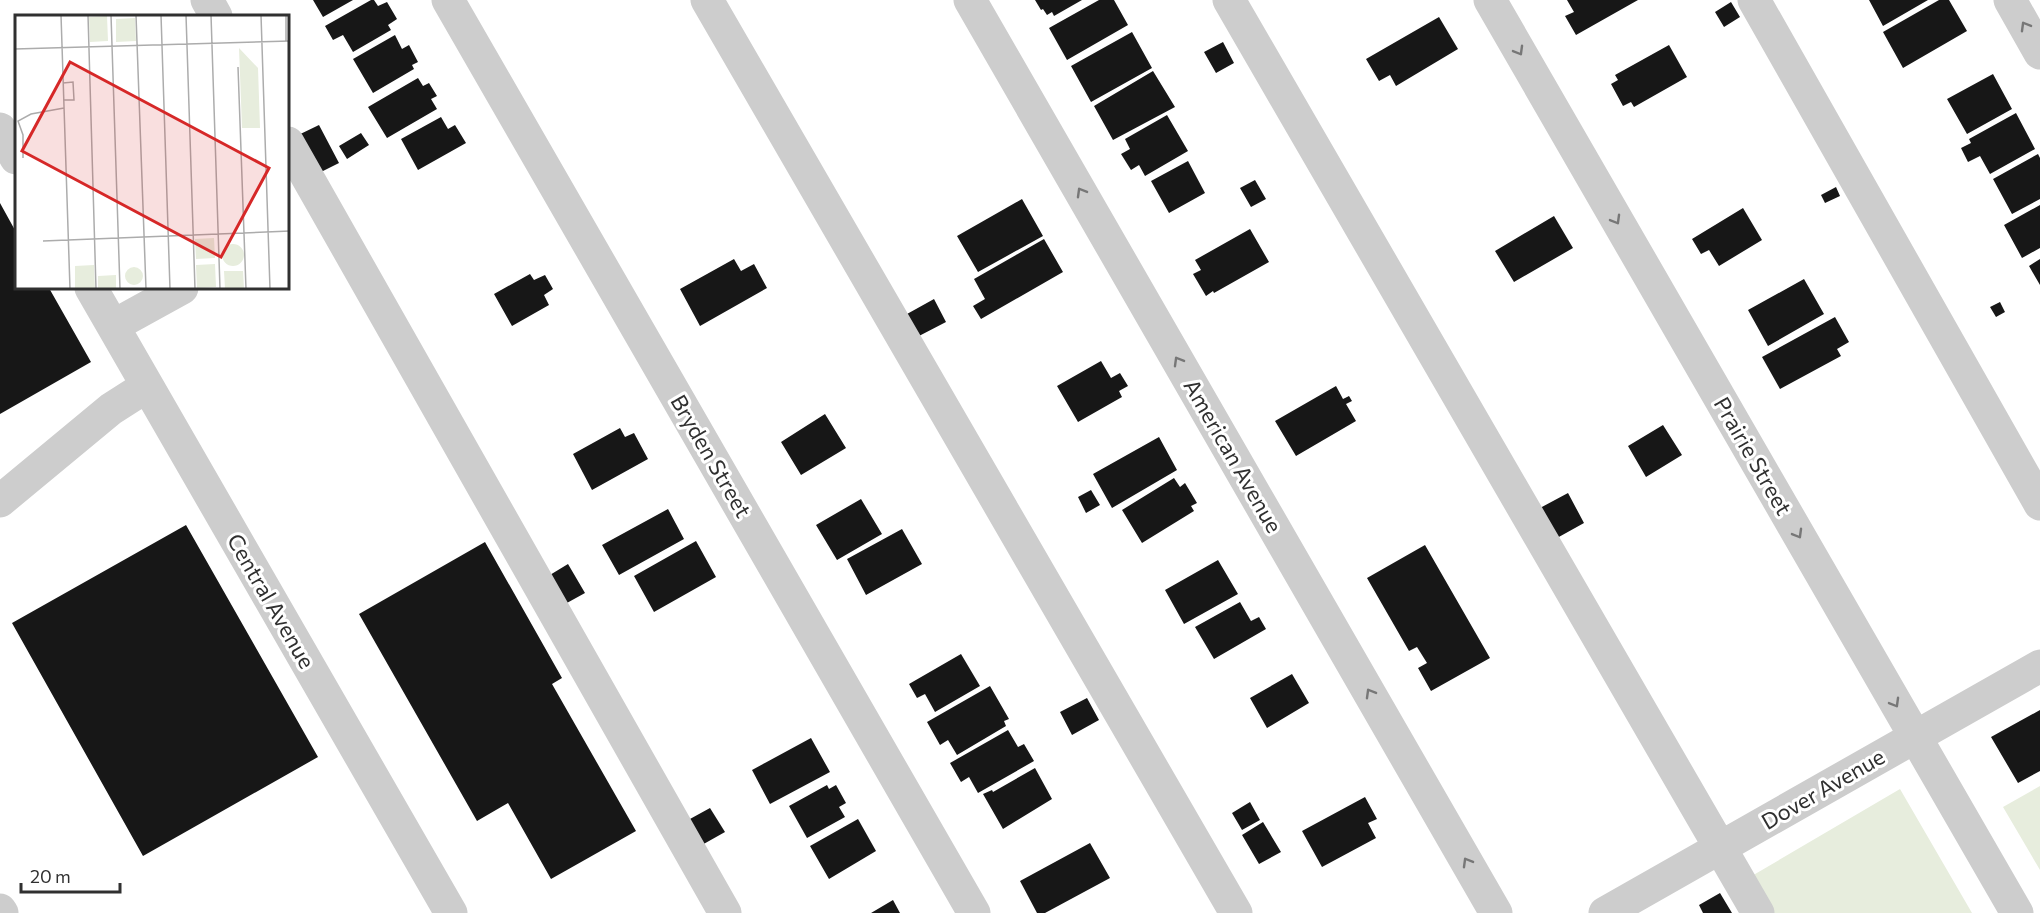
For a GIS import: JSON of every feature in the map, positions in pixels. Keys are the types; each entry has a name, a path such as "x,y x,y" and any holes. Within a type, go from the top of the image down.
{"street":[{"path":"207,0 215,15"},
{"name":"Bryden Street","path":"448,0 975,913"},
{"path":"707,0 1236,913"},
{"name":"American Avenue","path":"970,0 1496,913"},
{"path":"1229,0 1758,913"},
{"name":"Prairie Street","path":"1490,0 2017,913"},
{"path":"1754,0 2040,504"},
{"path":"2010,0 2040,53"},
{"path":"0,129 15,156"},
{"path":"290,147 725,913"},
{"name":"Central Avenue","path":"92,290 451,913"},
{"path":"113,326 178,290"},
{"path":"0,501 111,409 147,386"},
{"name":"Dover Avenue","path":"1605,913 2040,666"}],"green space":[{"path":"2040,786 2040,870 2003,807"},
{"path":"1900,789 1972,913 1772,913 1750,877"}],"building":[{"path":"313,0 353,0 323,17"},
{"path":"374,0 378,6 387,2 397,19 388,25 391,30 353,52 343,35 333,40 325,26"},
{"path":"1035,0 1082,0 1054,16 1052,12 1047,15 1043,9 1041,10"},
{"path":"1099,0 1114,0 1128,25 1067,60 1049,28"},
{"path":"1567,0 1638,0 1576,35 1565,16 1574,12"},
{"path":"1869,0 1928,0 1883,26"},
{"path":"1939,0 1949,0 1967,31 1903,68 1883,32"},
{"path":"1731,2 1740,17 1724,27 1715,12"},
{"path":"1439,17 1458,49 1396,86 1390,75 1379,81 1366,59"},
{"path":"1132,32 1152,68 1091,102 1071,66"},
{"path":"395,35 402,49 409,45 418,62 412,65 414,69 373,93 353,59"},
{"path":"1223,42 1234,63 1216,73 1204,52"},
{"path":"1669,45 1687,77 1634,107 1631,102 1623,106 1611,84 1618,80 1615,75"},
{"path":"1153,71 1175,107 1113,140 1094,106"},
{"path":"1993,74 2012,109 1967,134 1947,99"},
{"path":"418,78 423,86 429,83 437,96 431,99 437,109 387,138 368,107"},
{"path":"2016,113 2035,149 1990,174 1980,156 1968,162 1961,148 1971,143 1969,139"},
{"path":"1167,115 1188,151 1145,176 1139,165 1131,170 1121,154 1130,149 1125,139"},
{"path":"441,117 448,129 455,125 466,143 418,170 401,139"},
{"path":"319,125 339,163 309,178 290,139"},
{"path":"361,133 369,145 347,159 339,146"},
{"path":"2038,154 2040,158 2040,199 2012,214 1993,179"},
{"path":"1188,161 1205,193 1169,213 1151,181"},
{"path":"1255,180 1266,199 1251,207 1240,188"},
{"path":"1836,187 1840,196 1825,203 1821,195"},
{"path":"1022,199 1043,236 978,272 957,236"},
{"path":"0,203 15,230 15,290 50,290 91,362 0,414"},
{"path":"2040,205 2040,248 2022,258 2004,225"},
{"path":"1743,208 1762,240 1719,266 1709,250 1701,254 1692,239"},
{"path":"1554,216 1573,248 1514,282 1495,251"},
{"path":"1250,229 1269,262 1206,296 1193,274 1201,270 1195,260"},
{"path":"1044,239 1063,272 981,319 973,306 985,299 974,279"},
{"path":"734,259 741,271 754,264 767,288 700,326 680,289"},
{"path":"2040,259 2040,285 2029,266"},
{"path":"530,274 534,280 545,275 553,289 544,295 549,305 512,326 494,294"},
{"path":"1804,279 1824,314 1768,346 1748,310"},
{"path":"934,299 946,322 919,336 907,314"},
{"path":"2000,302 2005,312 1996,317 1990,307"},
{"path":"1835,317 1849,342 1837,349 1841,356 1780,389 1762,357"},
{"path":"1101,361 1111,378 1120,373 1128,386 1119,391 1122,397 1078,422 1057,386"},
{"path":"1336,386 1343,399 1349,396 1352,401 1346,404 1356,421 1296,456 1275,421"},
{"path":"825,414 846,448 801,475 781,442"},
{"path":"1663,425 1682,455 1646,477 1628,446"},
{"path":"620,428 625,437 634,433 648,459 592,490 573,454"},
{"path":"1159,437 1177,470 1112,508 1093,474"},
{"path":"1174,478 1180,487 1185,483 1197,503 1191,506 1194,511 1142,543 1122,510"},
{"path":"1091,490 1100,505 1086,513 1078,497"},
{"path":"1568,493 1584,523 1557,538 1540,508"},
{"path":"861,499 882,534 837,560 816,525"},
{"path":"668,509 684,539 619,575 602,545"},
{"path":"186,525 318,757 143,856 12,623"},
{"path":"902,529 922,564 866,595 847,559"},
{"path":"696,541 716,577 654,612 634,576"},
{"path":"485,542 562,678 552,684 636,831 551,879 508,803 477,821 359,614"},
{"path":"1425,545 1490,658 1431,691 1418,668 1427,663 1417,647 1409,651 1367,578"},
{"path":"1218,560 1238,594 1184,624 1165,590"},
{"path":"568,564 585,593 556,609 540,581"},
{"path":"1240,602 1251,621 1259,617 1266,629 1214,659 1195,627"},
{"path":"961,654 980,686 935,712 925,694 917,698 909,684"},
{"path":"1292,674 1309,703 1267,728 1250,698"},
{"path":"990,686 1009,719 1004,721 1006,726 957,755 948,740 940,745 927,722"},
{"path":"1087,698 1099,720 1072,735 1060,712"},
{"path":"2040,710 2040,771 2018,783 1991,737"},
{"path":"1008,730 1018,747 1024,744 1034,761 978,793 969,777 961,782 950,763"},
{"path":"811,738 830,772 770,804 752,770"},
{"path":"1035,768 1052,799 1003,829 983,794 992,790 993,792"},
{"path":"827,785 829,789 836,785 846,803 839,807 845,817 807,838 789,806"},
{"path":"1365,797 1377,819 1368,823 1376,838 1322,867 1302,831"},
{"path":"1250,802 1260,820 1242,830 1232,813"},
{"path":"710,808 725,832 693,850 679,825"},
{"path":"858,819 876,851 829,879 810,846"},
{"path":"1263,822 1281,852 1259,864 1242,835"},
{"path":"1090,843 1110,878 1045,913 1037,913 1020,881"},
{"path":"1720,893 1732,913 1703,913 1699,905"},
{"path":"893,900 900,913 871,913"}]}
